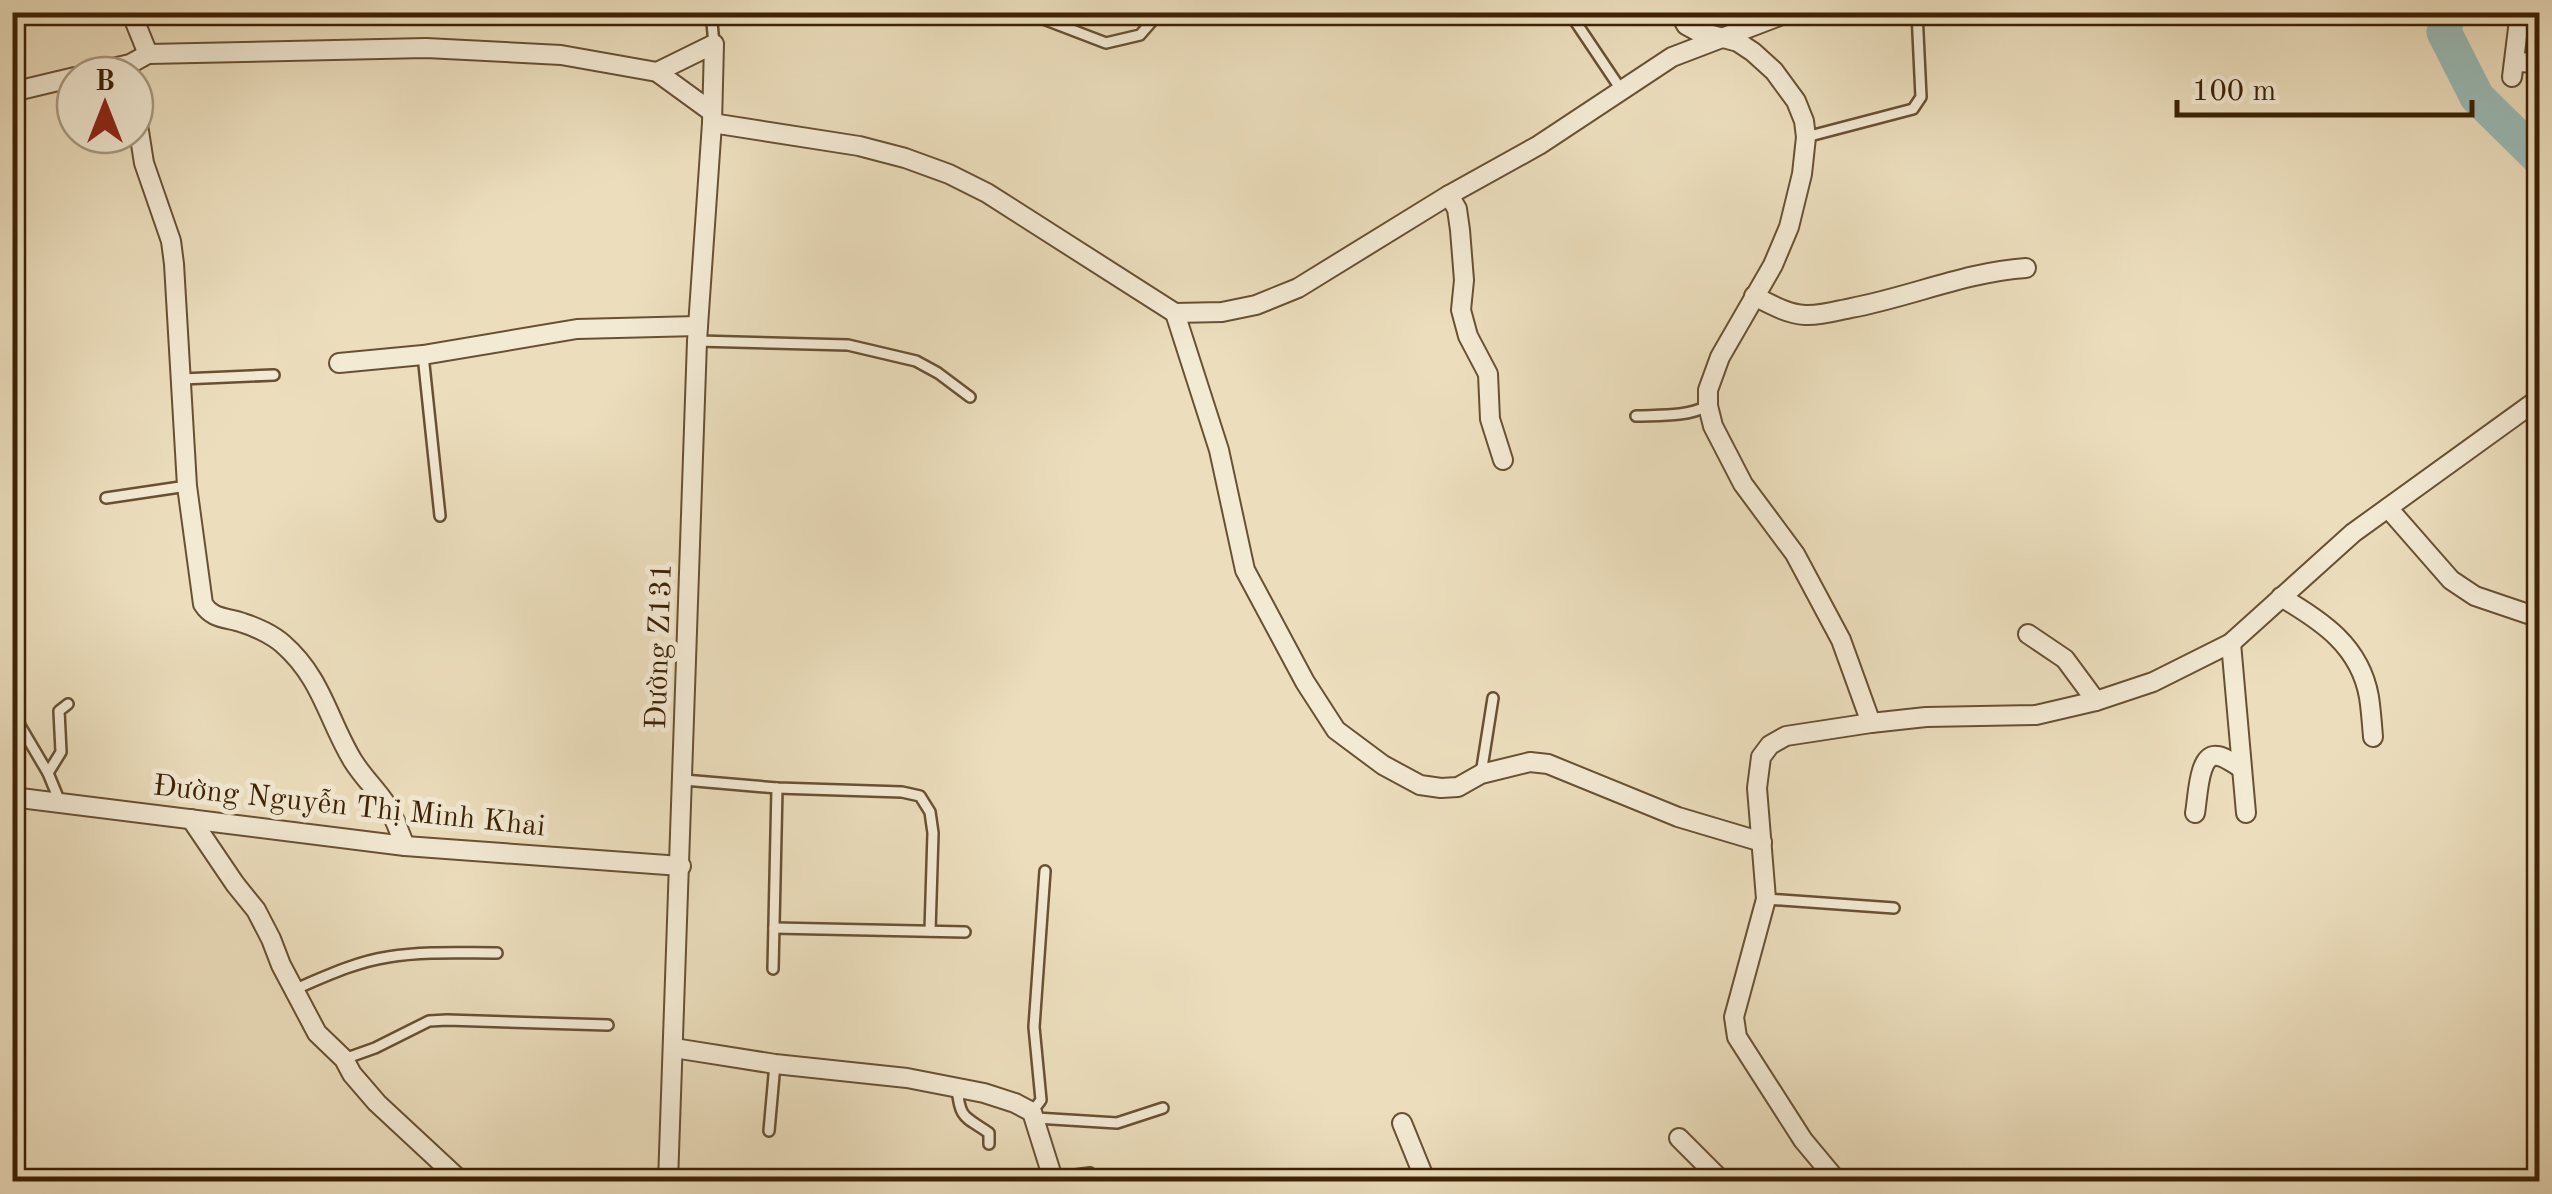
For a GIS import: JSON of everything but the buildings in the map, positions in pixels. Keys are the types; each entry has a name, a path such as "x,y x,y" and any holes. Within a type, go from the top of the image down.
{"street":[{"path":"131,12 148,54 426,48 561,56 657,72 712,117 859,146 950,174 987,193 1175,313 1222,312 1256,305 1298,288 1539,144 1672,57 1790,12"},
{"path":"1679,12 1686,25 1697,31 1722,36 1754,52 1796,100 1804,121 1802,174 1788,227 1773,265 1720,357 1708,390 1708,406 1713,426 1743,484 1795,554 1841,640 1871,722"},
{"path":"2520,12 2513,69 2540,63"},
{"path":"657,72 714,44"},
{"name":"Đường Z131","path":"668,1182 698,333 714,44"},
{"path":"12,92 55,82"},
{"path":"143,155 172,253 187,486 203,604 217,618 252,626 280,641 308,669 345,747 386,804 404,846"},
{"path":"1450,195 1460,230 1464,280 1461,310 1468,336 1488,374 1490,419 1502,460"},
{"path":"1754,296 1786,311 1822,314 1883,302 1999,270 2026,268"},
{"path":"1175,313 1220,450 1244,570 1336,730 1383,765 1420,784 1458,787 1481,774 1530,762 1548,764 1678,816 1762,842"},
{"path":"339,363 422,355 577,328 698,333"},
{"path":"1838,1182 1803,1140 1736,1037 1734,1018 1766,900 1757,788 1761,756 1786,736 1926,717 2036,715 2153,682 2230,643 2353,533 2540,398"},
{"path":"2388,508 2451,580 2476,596 2534,616"},
{"path":"2281,597 2335,632 2351,654 2364,676 2373,737"},
{"path":"2028,634 2065,659 2096,701"},
{"path":"2230,643 2246,813"},
{"path":"2196,813 2206,759 2221,756 2241,768"},
{"name":"Đường Nguyễn Thị Minh Khai","path":"12,797 404,846 681,866"},
{"path":"191,820 256,910 318,1033 344,1059 377,1103 462,1182"},
{"path":"674,1048 907,1078 1016,1103 1032,1115 1053,1180"},
{"path":"1402,1123 1426,1182"},
{"path":"1680,1138 1722,1182"}],"lane":[{"path":"711,12 714,44"},
{"path":"1025,12 1106,43 1140,35 1160,12"},
{"path":"1569,12 1622,91"},
{"path":"1806,137 1890,116 1919,103 1917,12"},
{"path":"698,333 848,344 916,361 970,397"},
{"path":"422,355 440,516"},
{"path":"182,380 274,376"},
{"path":"1636,416 1685,413 1708,406"},
{"path":"106,498 187,486"},
{"path":"1481,774 1494,698"},
{"path":"48,774 60,752 59,712 68,704"},
{"path":"12,712 61,803"},
{"path":"684,780 920,796 930,812 933,832 930,931"},
{"path":"773,968 776,788"},
{"path":"1045,871 1034,1027 1041,1100 1032,1115 1117,1123 1163,1108"},
{"path":"1766,900 1894,908"},
{"path":"774,928 965,932"},
{"path":"293,990 357,964 386,957 497,953"},
{"path":"344,1059 429,1022 608,1025"},
{"path":"769,1131 775,1064"},
{"path":"957,1088 959,1108 966,1119 988,1133 988,1144"},
{"path":"1053,1180 1090,1173"}],"waterway":[{"path":"2448,12 2444,32 2477,97 2540,159"}]}
